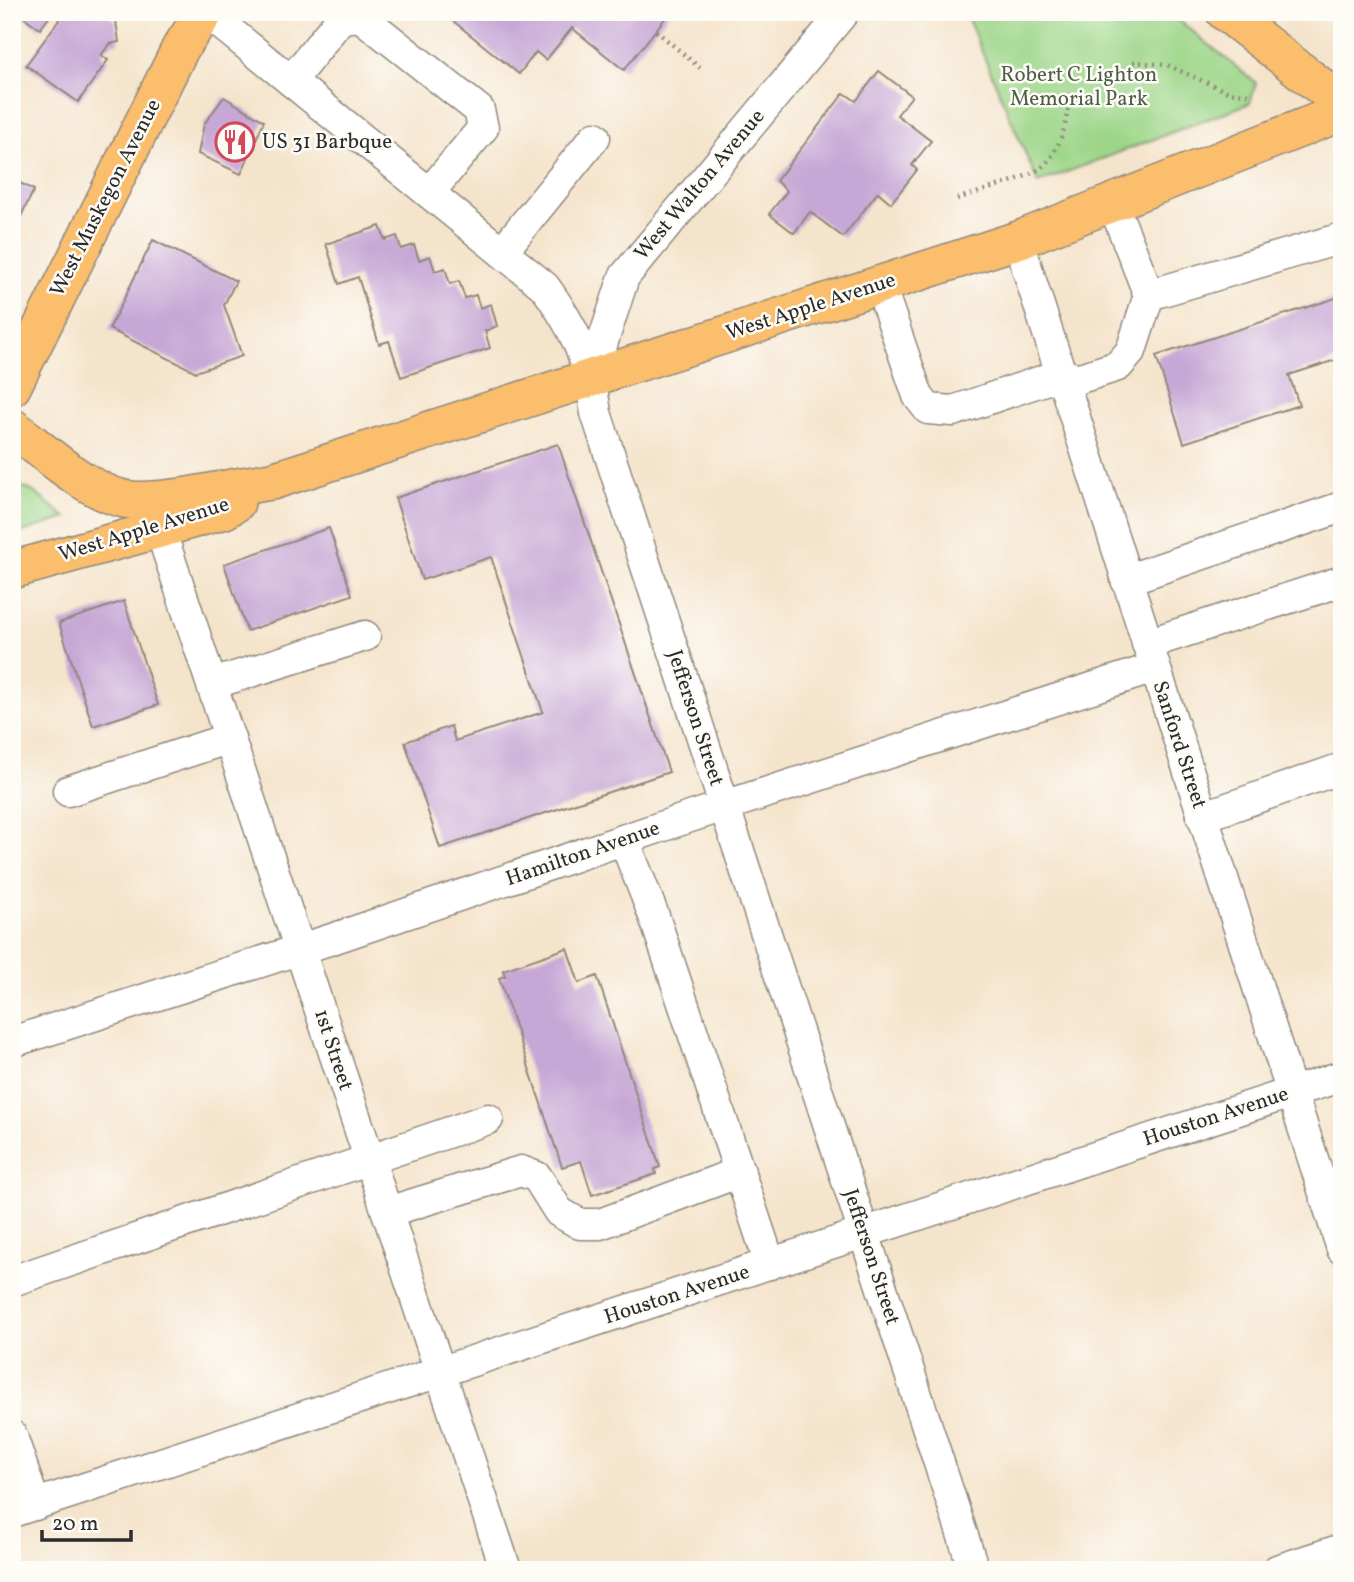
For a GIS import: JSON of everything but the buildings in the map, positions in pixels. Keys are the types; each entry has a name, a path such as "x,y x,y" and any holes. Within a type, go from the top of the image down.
{"main road":[{"name":"West Muskegon Avenue","path":"12,387 181,47 206,12"},
{"path":"1225,12 1342,103"},
{"name":"West Apple Avenue","path":"12,427 100,490 124,499 158,501 272,481 1018,240 1342,111"},
{"name":"West Apple Avenue","path":"12,569 225,510 272,481"}],"street":[{"name":"Jefferson Street","path":"206,12 545,287 573,327 591,378 596,413 723,807 974,1570"},
{"name":"West Walton Avenue","path":"591,378 624,277 844,12"},
{"path":"291,81 341,18 360,16 479,110 483,128 429,193"},
{"path":"502,252 594,137"},
{"path":"880,285 918,396 928,410 953,411 1059,375 1080,378 1118,366 1131,351 1149,295 1113,204"},
{"path":"1149,295 1342,238"},
{"name":"Sanford Street","path":"1018,240 1059,375 1342,1249"},
{"path":"1126,580 1342,508"},
{"name":"1st Street","path":"160,530 506,1570"},
{"name":"Hamilton Avenue","path":"12,1042 300,950 723,807 1150,656 1342,581"},
{"path":"212,684 365,635"},
{"path":"68,791 230,738"},
{"path":"1202,817 1342,768"},
{"path":"624,840 654,916 771,1264"},
{"name":"Houston Avenue","path":"24,1509 1342,1076"},
{"path":"12,1282 488,1119"},
{"path":"387,1212 521,1171 537,1177 559,1212 580,1224 600,1224 740,1172"},
{"path":"12,1436 24,1509"},
{"path":"1278,1570 1342,1549"}],"path":[{"path":"656,31 699,68"},
{"path":"1133,62 1167,65 1228,93 1249,94"},
{"path":"957,199 1041,168 1052,154 1068,118 1068,103"}],"green space":[{"name":"Robert C Lighton Memorial Park","path":"965,12 1169,12 1256,83 1250,103 1038,183"},
{"path":"13,482 34,492 67,518 12,535"}],"place":[{"name":"US 31 Barbque","path":"235,142"}]}
